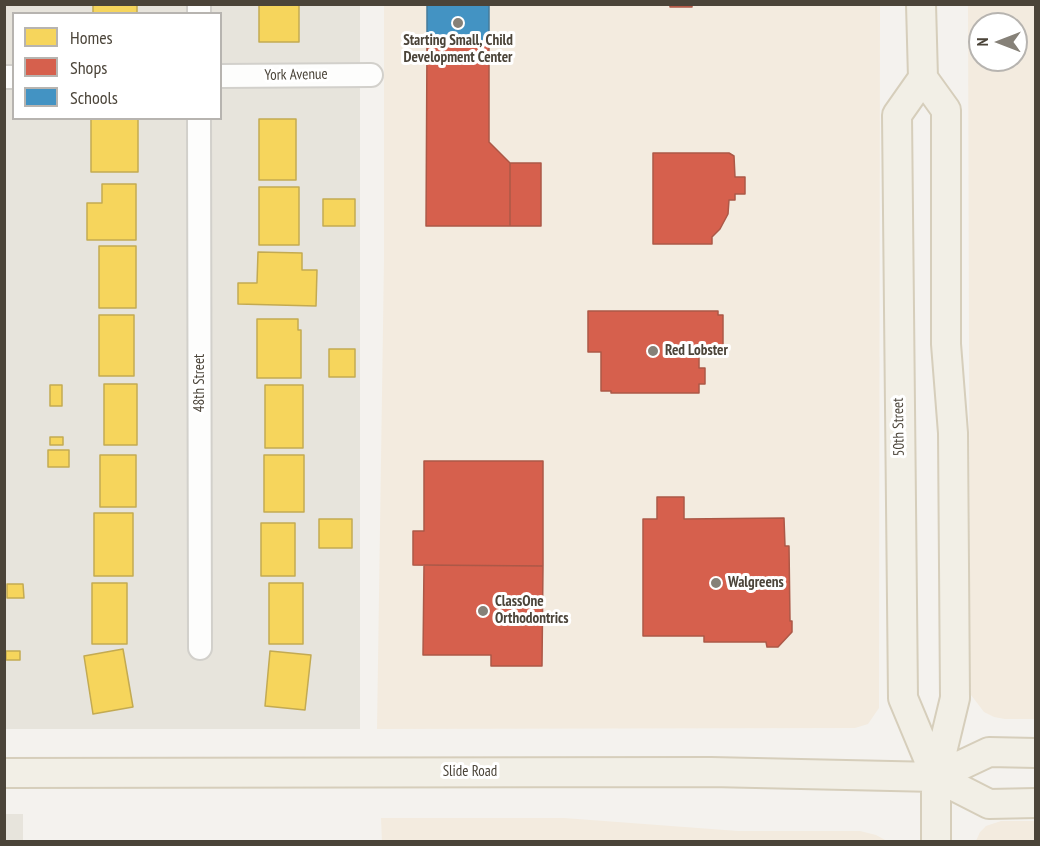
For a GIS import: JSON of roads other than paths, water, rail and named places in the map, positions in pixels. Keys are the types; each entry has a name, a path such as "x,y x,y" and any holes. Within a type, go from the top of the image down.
{"main road":[{"path":"921,4 922,78"},
{"name":"50th Street","path":"936,777 903,698 897,115 922,78 946,110 946,344 953,434 955,698 936,777 936,842"},
{"name":"Slide Road","path":"936,777 989,752 1035,753"},
{"name":"Slide Road","path":"4,772 711,772 936,777 989,804 1035,803"}],"street":[{"name":"York Avenue","path":"222,76 371,75"},
{"name":"48th Street","path":"200,120 200,648"}],"place":[{"name":"Starting Small, Child Development Center","path":"458,23"},
{"name":"Red Lobster","path":"653,351"},
{"name":"Walgreens","path":"716,583"},
{"name":"ClassOne Orthodontrics","path":"483,611"}]}
